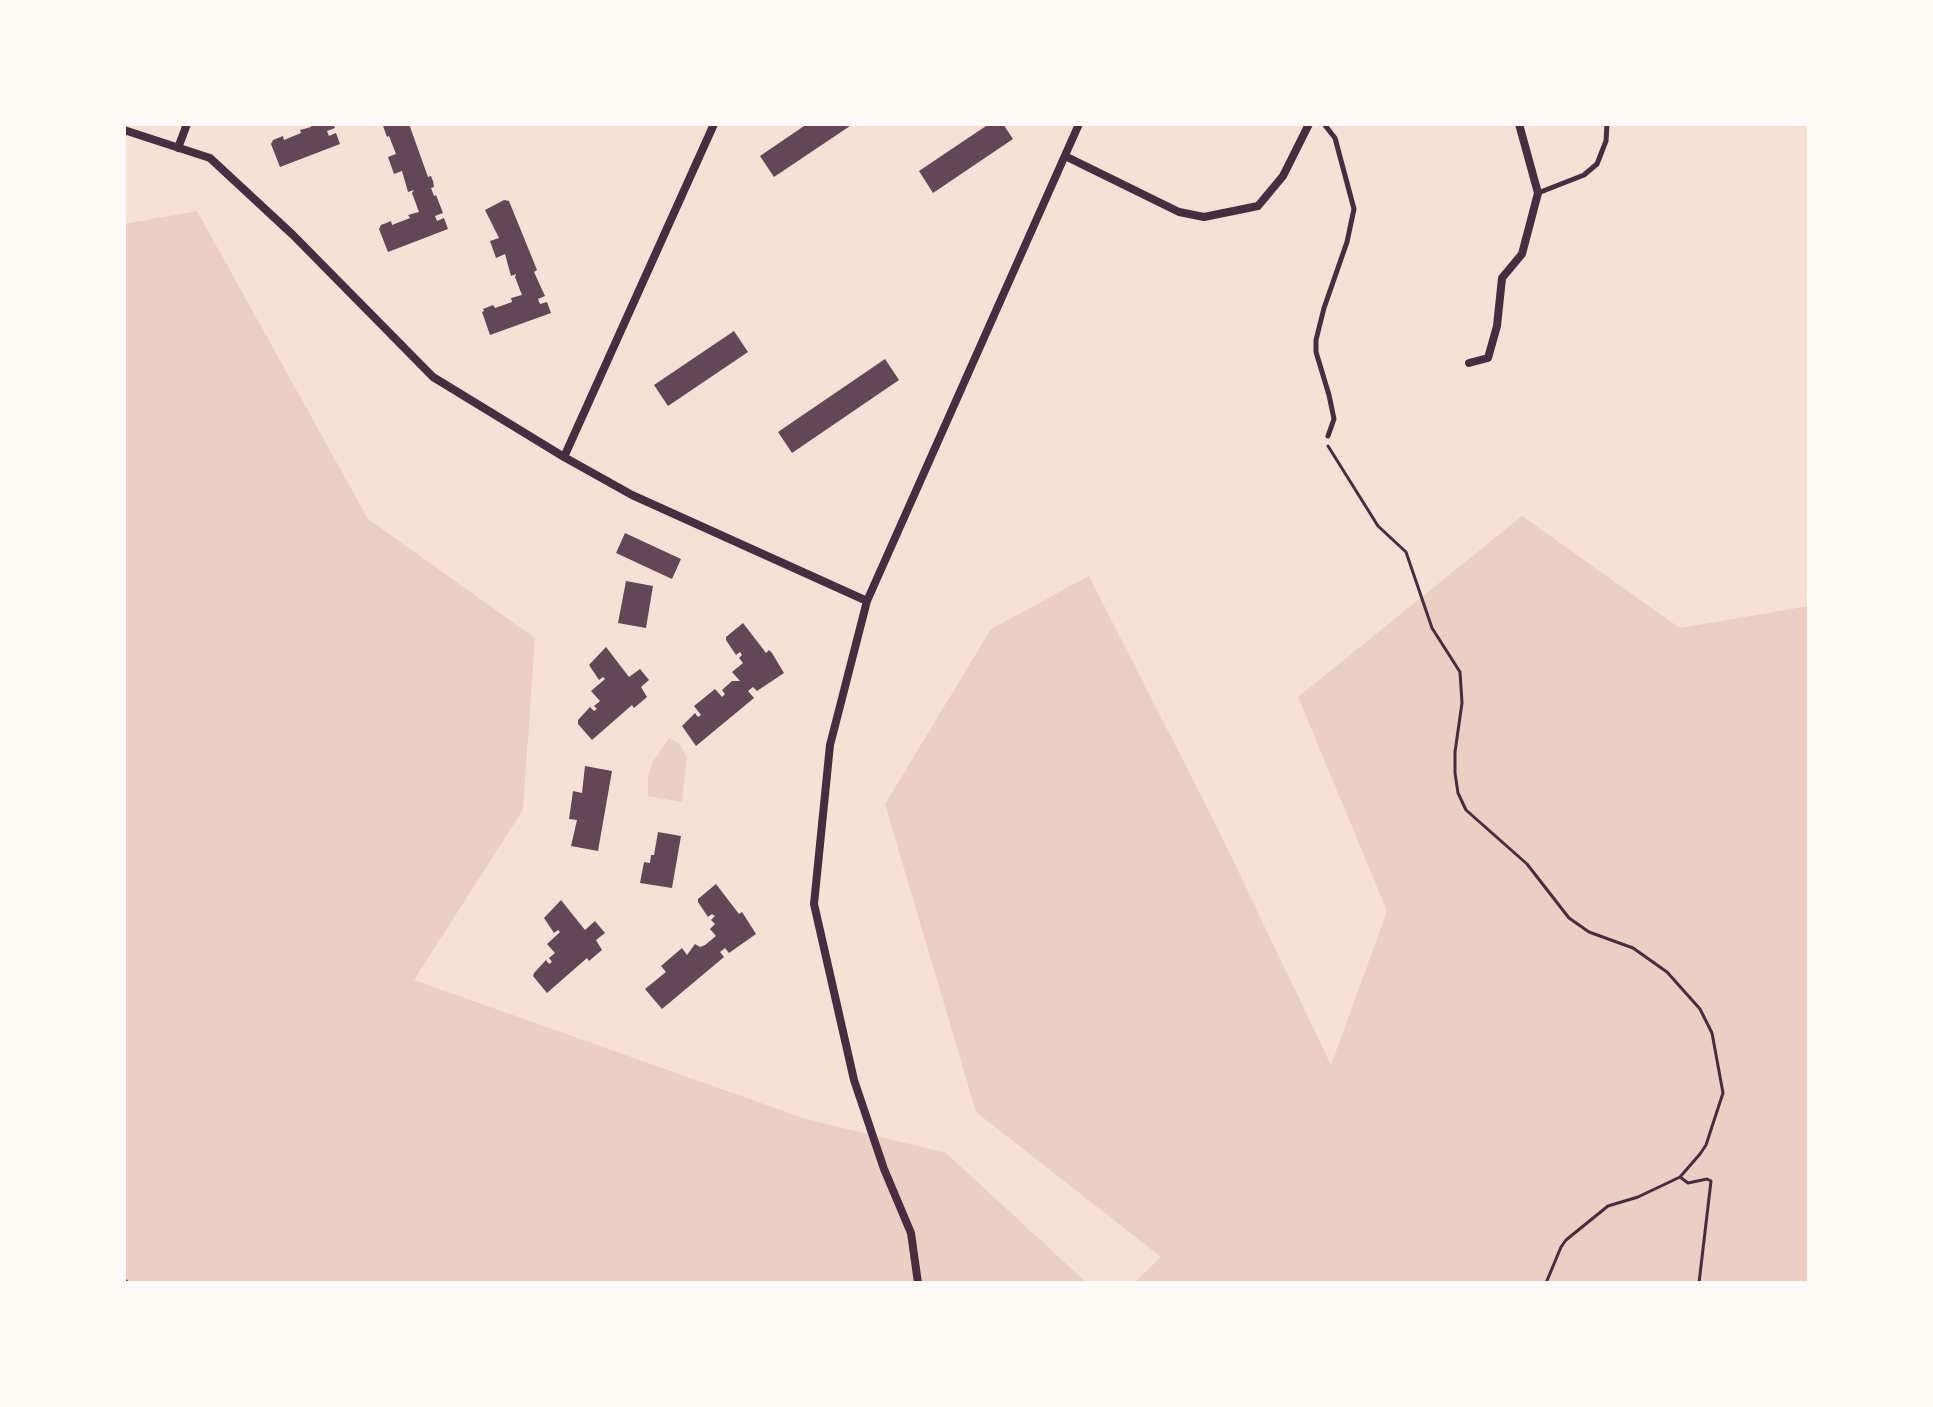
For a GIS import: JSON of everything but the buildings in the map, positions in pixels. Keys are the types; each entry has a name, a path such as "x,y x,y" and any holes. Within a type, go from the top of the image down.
{"street":[{"path":"178,148 187,124"},
{"path":"564,457 714,124"},
{"path":"918,1283 911,1233 884,1169 854,1080 814,904 830,745 867,601 1079,124"},
{"path":"1065,156 1179,212 1204,217 1258,206 1283,176 1309,124"},
{"path":"1469,363 1488,358 1497,326 1502,278 1522,254 1538,193 1519,124"},
{"path":"124,130 210,158 293,235 433,377 632,495 867,601"}],"lane":[{"path":"1324,124 1335,138 1354,209 1347,242 1316,340 1316,352 1334,419 1328,436"},
{"path":"1538,193 1584,175 1597,164 1606,141 1607,124"}],"path":[{"path":"1328,436 1328,447 1338,466 1378,526 1406,552 1432,628 1460,672 1462,703 1455,773 1458,793 1466,810 1527,864 1569,918 1589,932 1633,948 1657,963 1691,998 1707,1020 1720,1064 1723,1093 1706,1145 1680,1177 1638,1197 1608,1206 1566,1240 1546,1283"},
{"path":"1680,1177 1688,1183 1700,1179 1711,1181 1699,1283"}],"shaded area":[{"path":"197,211 368,519 535,638 523,810 414,980 806,1119 946,1153 1087,1283 124,1283 124,224"},
{"path":"1522,516 1680,628 1809,606 1809,1283 1134,1283 1161,1257 976,1112 885,804 991,629 1089,576 1218,829 1331,1065 1387,911 1298,697"},
{"path":"669,738 679,743 687,758 682,802 648,796 648,776 652,763"}]}
